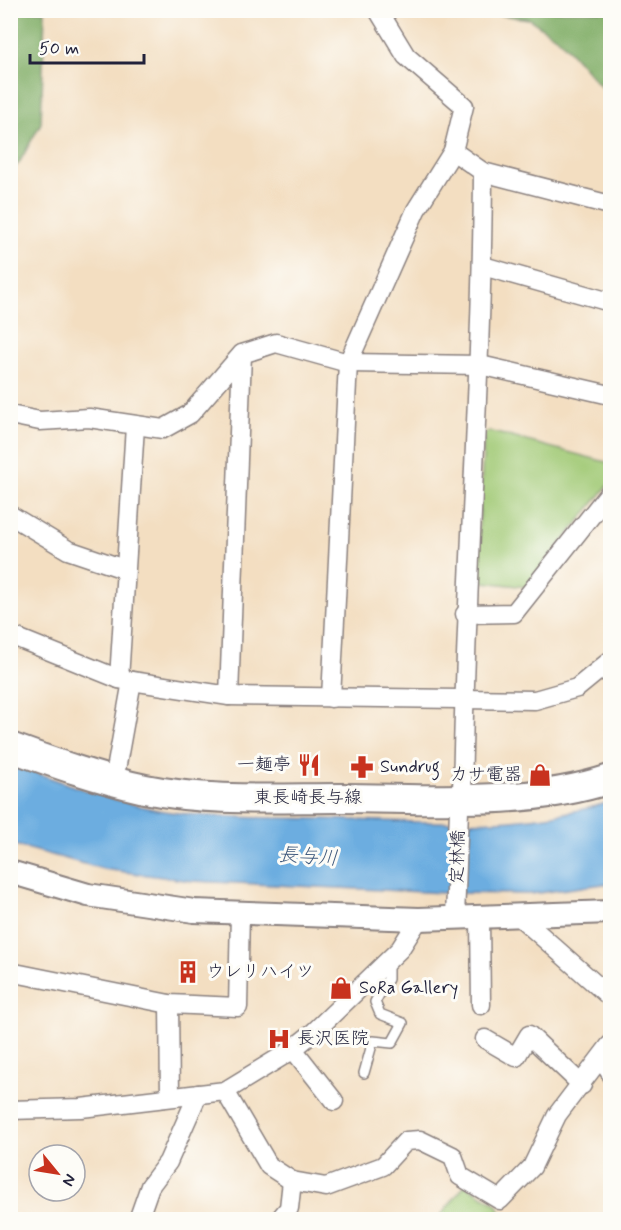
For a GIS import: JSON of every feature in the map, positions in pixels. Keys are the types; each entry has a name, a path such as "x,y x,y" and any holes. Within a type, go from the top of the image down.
{"main road":[{"name":"東長崎長与線","path":"10,747 114,782 207,798 460,804 587,786 610,778"}],"street":[{"path":"331,698 348,363 416,210 453,151 464,106 406,56 378,10"},
{"path":"453,151 483,172 610,205"},
{"name":"定林橋","path":"456,911 465,614 480,365 483,172"},
{"path":"483,267 610,302"},
{"path":"10,415 40,421 89,418 163,429 190,414 242,354 276,343 348,363 480,365 610,395"},
{"path":"229,696 242,354"},
{"path":"114,782 126,680 124,569 135,426"},
{"path":"465,614 514,613 610,492"},
{"path":"10,515 68,550 124,569"},
{"path":"10,634 126,680 229,696 463,697 535,700 577,688 610,661"},
{"path":"10,872 88,894 194,911 419,919 456,911 480,918 610,912"},
{"path":"11,973 169,1004 238,1007 240,913"},
{"path":"520,917 610,997"},
{"path":"480,918 481,1005"},
{"path":"10,1110 81,1108 225,1091 293,1049 400,949 419,919"},
{"path":"169,1004 170,1096"},
{"path":"485,1039 516,1057 529,1035 582,1085"},
{"path":"225,1091 269,1166 292,1181 326,1187 383,1166 406,1141 420,1140 453,1156 460,1176 500,1200 532,1167 557,1115 599,1064 610,1045"},
{"path":"293,1049 334,1101"},
{"path":"138,1220 150,1185 168,1162 198,1094"},
{"path":"279,1220 289,1208 292,1181"}],"lane":[{"path":"364,1073 373,1041 392,1043 403,1023 380,1014 375,1002 388,979 389,960"},
{"path":"599,1064 610,1080"}],"green space":[{"path":"11,10 45,11 41,123 19,163 11,171"},
{"path":"470,11 610,11 610,97 560,40 529,19"},
{"path":"489,431 610,463 610,483 526,587 476,581 484,434"},
{"path":"465,1185 497,1204 504,1219 437,1220"}],"water":[{"name":"長与川","path":"10,763 139,806 177,813 217,816 428,822 502,821 575,811 610,802 610,883 531,894 445,893 192,881 103,869 11,844"}],"place":[{"name":"一麺亭","path":"309,765"},
{"name":"Sundrug","path":"362,767"},
{"name":"カサ電器","path":"540,775"},
{"name":"ウレリハイツ","path":"188,972"},
{"name":"SoRa Gallery","path":"341,988"},
{"name":"長沢医院","path":"279,1039"}]}
